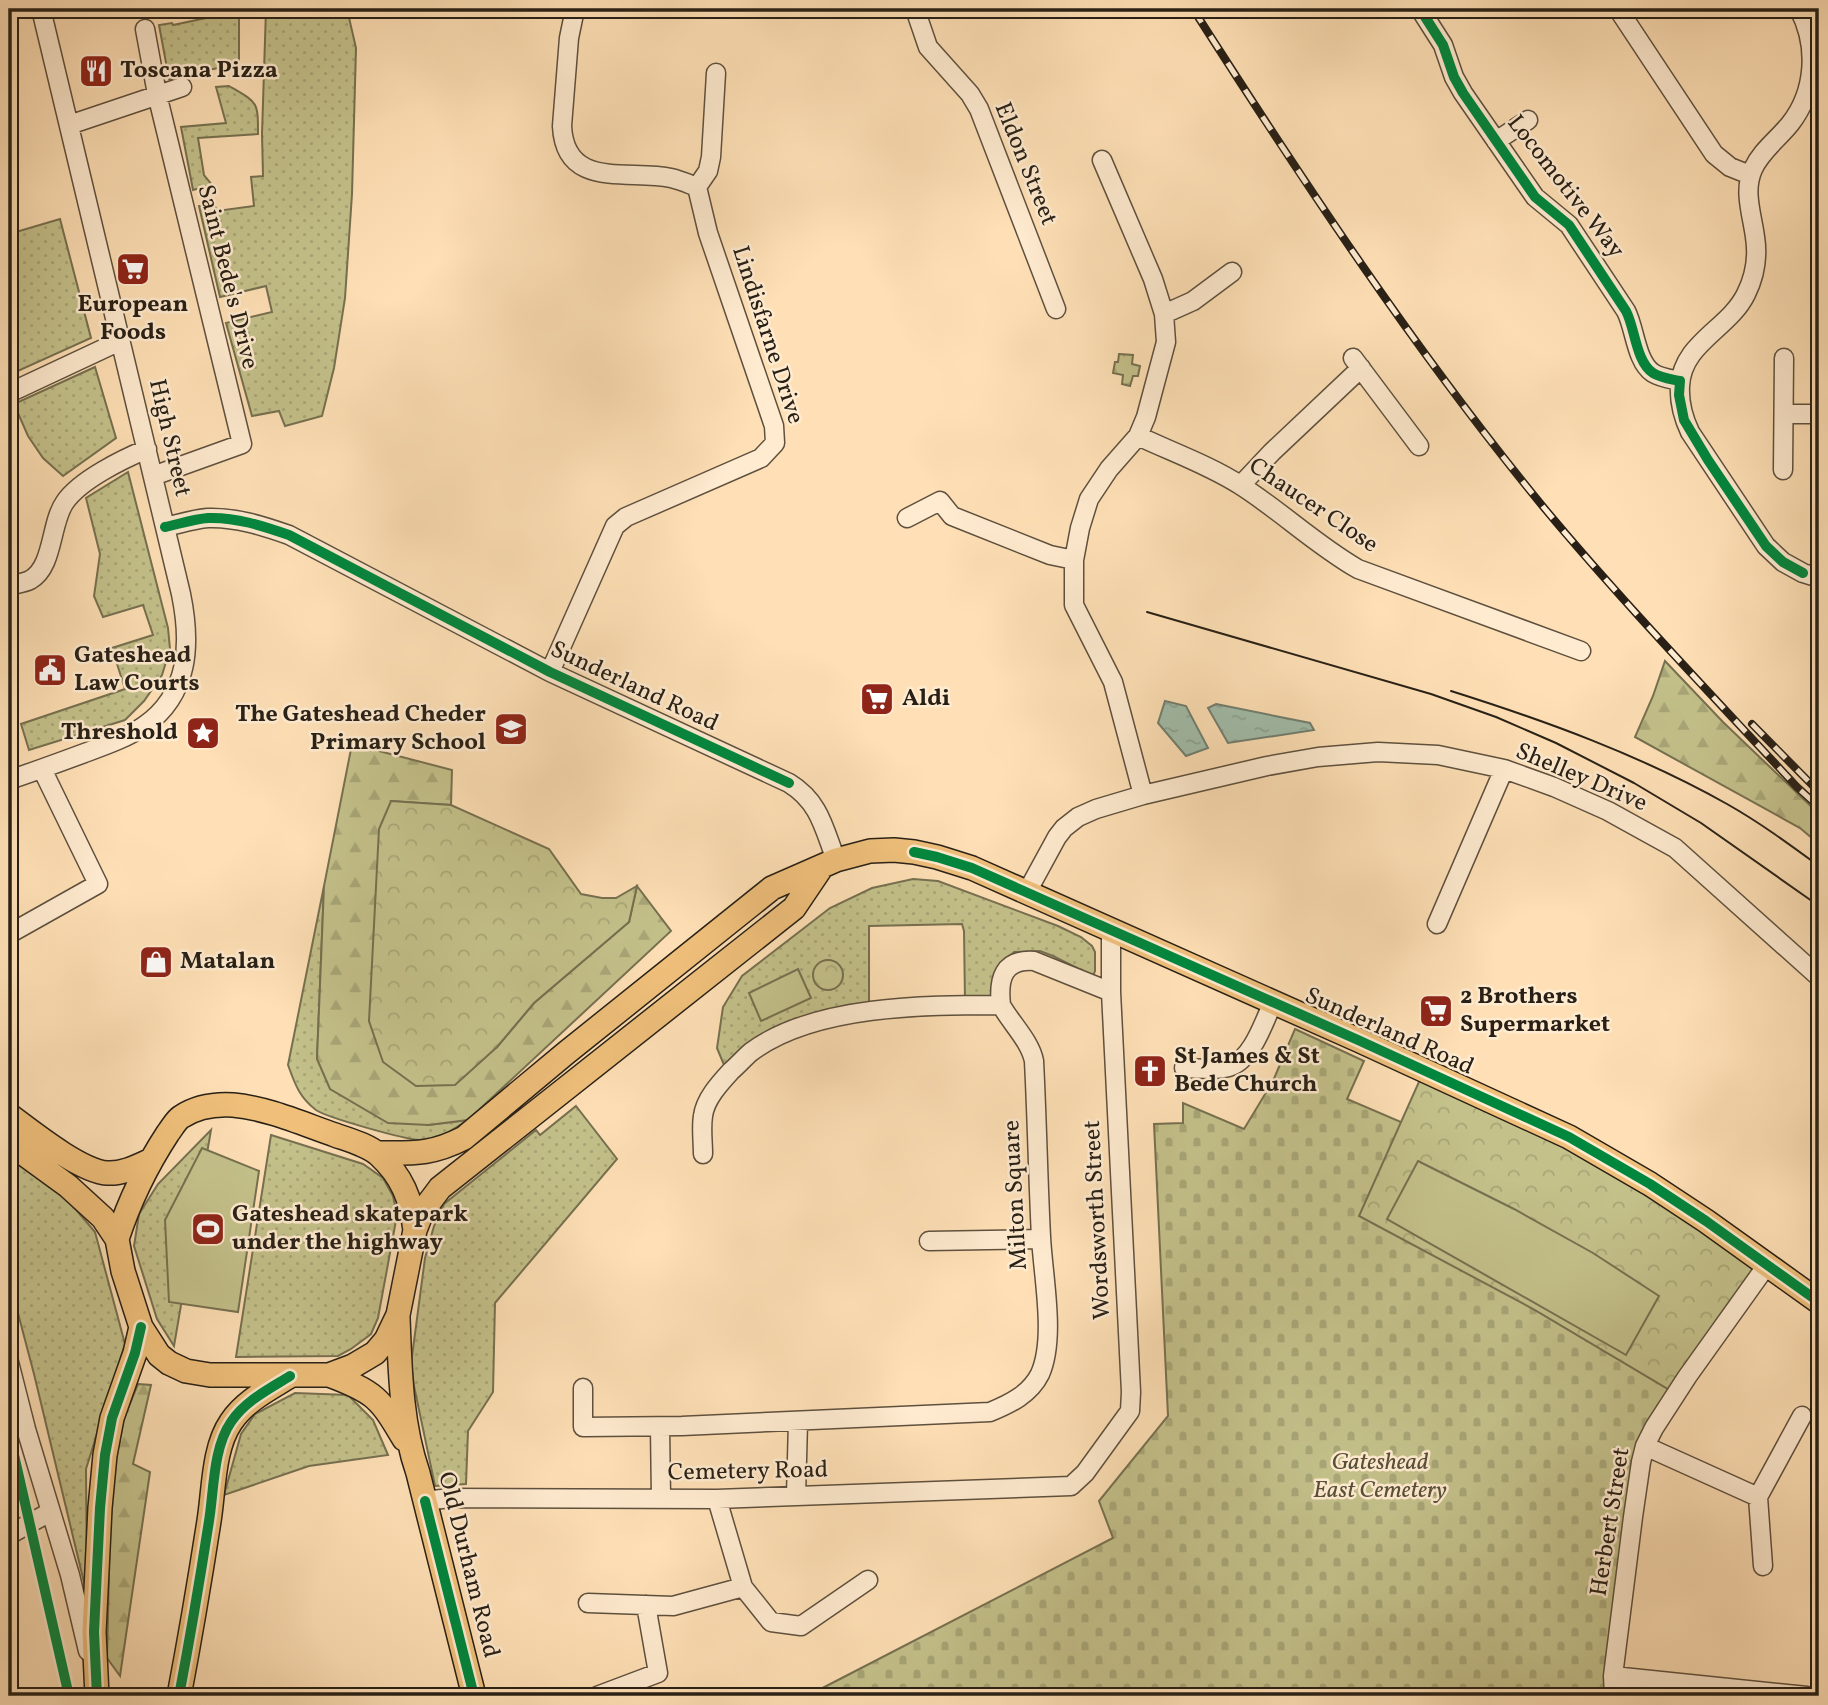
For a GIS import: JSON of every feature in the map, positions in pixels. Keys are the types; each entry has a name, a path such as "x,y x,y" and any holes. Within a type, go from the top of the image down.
{"main road":[{"name":"Sunderland Road","path":"829,864 870,851 914,852 972,869 1027,892 1569,1137 1650,1184 1819,1302"},
{"path":"377,1153 432,1151 445,1148 464,1138 772,888 829,864"},
{"path":"9,1143 82,1197 103,1218 117,1239 123,1271 141,1327 159,1355 169,1363 186,1371 210,1375 330,1375 353,1367 375,1353 386,1340 398,1315 415,1230 422,1212 440,1188 794,908 829,864"},
{"path":"117,1239 126,1211 149,1161 179,1118 198,1109 218,1105 255,1109 346,1139 377,1153 395,1172 406,1191 415,1230"},
{"path":"9,1115 87,1167 106,1173 118,1172 149,1161"},
{"name":"Old Durham Road","path":"398,1315 401,1382 410,1447 474,1696"},
{"path":"97,1693 94,1632 105,1455 112,1418 135,1353 141,1327"},
{"name":"Old Durham Road","path":"330,1375 372,1394 385,1407 410,1447"},
{"path":"179,1696 220,1444 238,1412 264,1391 290,1376"}],"street":[{"name":"High Street","path":"9,780 124,737 145,725 160,712 179,682 184,667 187,633 181,594 41,9"},
{"path":"575,9 569,38 562,126 566,150 572,159 583,167 595,172 671,178 698,187 708,171 711,157 716,72"},
{"name":"Eldon Street","path":"915,9 928,47 970,94 979,109 1056,309"},
{"name":"Locomotive Way","path":"1420,9 1443,45 1458,85 1496,141 1535,197 1569,225 1626,310 1640,354 1649,369 1662,377 1680,381"},
{"path":"1618,9 1714,154 1730,167 1750,175"},
{"path":"1799,9 1812,47 1809,84 1792,122 1758,158 1750,175 1749,205 1756,251 1752,281 1746,295 1730,317 1690,355 1680,381 1681,409 1690,432 1758,535 1783,562 1819,578"},
{"name":"Saint Bede's Drive","path":"145,29 157,94 242,444 153,476"},
{"path":"69,125 182,87"},
{"path":"1496,141 1528,120"},
{"path":"1102,160 1153,279 1164,314 1166,342 1146,417 1138,436 1109,469 1089,499 1074,560 1074,605 1113,682 1143,795"},
{"name":"Lindisfarne Drive","path":"550,671 615,526 626,517 761,457 775,443 774,426 709,233 698,187"},
{"path":"1164,314 1193,301 1232,272"},
{"path":"9,393 120,341"},
{"path":"1783,470 1784,358"},
{"path":"1241,485 1357,363 1419,446"},
{"path":"1784,414 1819,414"},
{"name":"Chaucer Close","path":"1138,436 1241,485 1335,556 1358,569 1581,651"},
{"path":"9,586 30,580 43,566 58,516 75,491 123,459 147,449"},
{"path":"906,518 940,501 951,516 1050,555 1074,560"},
{"name":"Sunderland Road","path":"165,527 205,518 226,518 289,535 550,671 789,783 800,789 816,808 829,864"},
{"name":"Shelley Drive","path":"1027,892 1064,828 1077,817 1096,809 1143,795 1318,757 1368,753 1438,755 1504,769 1554,787 1608,811 1675,848 1819,977"},
{"path":"9,934 98,884 42,769"},
{"path":"1437,924 1504,769"},
{"name":"Wordsworth Street","path":"1071,1486 1085,1473 1130,1411 1111,992 1111,931"},
{"path":"703,1154 703,1115 709,1098 750,1053 786,1032 825,1019 879,1010 942,1005 1001,1005 1001,980 1005,970 1023,960 1034,961 1111,992"},
{"path":"1184,1068 1229,1067 1242,1060 1251,1048 1273,1002"},
{"name":"Milton Square","path":"583,1388 583,1427 798,1422 990,1412 1027,1392 1039,1377 1048,1339 1034,1061 1028,1045 1001,1005"},
{"path":"929,1241 1041,1239"},
{"name":"Herbert Street","path":"1614,1696 1613,1676 1633,1517 1645,1446 1687,1377 1768,1265"},
{"path":"9,1362 70,1574 97,1693"},
{"path":"1763,1566 1758,1497 1802,1416"},
{"path":"796,1496 798,1422"},
{"path":"660,1427 661,1498"},
{"path":"1645,1446 1758,1497"},
{"name":"Cemetery Road","path":"425,1501 450,1498 717,1499 1071,1486"},
{"path":"717,1499 743,1587 771,1622 801,1626 868,1580"},
{"path":"9,1535 50,1512"},
{"path":"588,1603 673,1606 743,1587"},
{"path":"597,1696 658,1673 646,1605"},
{"path":"1613,1676 1807,1696"}],"green space":[{"path":"266,9 347,9 356,48 352,194 345,298 334,368 322,416 285,426 279,411 252,416 226,323 272,312 266,286 220,297 199,206 214,204 217,211 254,206 251,177 263,176"},
{"path":"239,11 239,64 169,79 159,25 173,25"},
{"path":"229,86 254,104 258,115 258,134 198,138 204,175 212,185 193,190 181,127 226,123 216,87"},
{"path":"60,219 91,338 9,375 9,234"},
{"path":"1119,354 1133,355 1132,364 1140,366 1138,376 1133,376 1130,386 1122,384 1123,375 1113,373"},
{"path":"95,367 116,438 63,476 43,458 28,436 14,404"},
{"path":"128,472 168,628 170,649 162,675 144,701 125,720 29,750 21,724 125,689 112,648 153,635 143,605 103,617 94,596 100,554 86,498"},
{"path":"1665,661 1723,722 1819,814 1819,844 1800,828 1635,737"},
{"path":"352,744 452,770 451,805 391,801 497,1047 534,1003 629,922 637,886 671,931 468,1120 428,1125 388,1123 330,1089 317,1059 324,886"},
{"path":"391,801 451,805 549,849 581,894 616,898 637,886 629,922 534,1003 497,1047 455,1085 416,1086 383,1062 369,1021 379,829"},
{"path":"913,879 938,881 1081,937 1095,952 1093,976 1040,951 1014,952 997,969 995,1001 965,1001 962,924 869,926 869,1007 745,1050 724,1065 717,1048 723,1007 742,976 830,908 872,888"},
{"path":"324,886 317,1058 428,1125 468,1120 453,1130 430,1139 416,1140 335,1118 310,1105 295,1084 288,1065"},
{"path":"828,960 834,961 842,969 842,981 834,989 828,990 822,989 814,981 813,975 814,969 822,961"},
{"path":"798,969 811,998 761,1021 749,993"},
{"name":"Gateshead East Cemetery","path":"1295,1029 1364,1061 1347,1099 1401,1122 1535,1310 1673,1392 1650,1427 1607,1696 807,1696 1113,1538 1099,1501 1168,1416 1154,1124 1183,1123 1183,1103 1244,1129 1273,1081"},
{"path":"1422,1075 1568,1140 1762,1266 1673,1392 1535,1310 1359,1216"},
{"path":"576,1106 617,1159 495,1303 493,1392 468,1431 466,1484 435,1486 411,1364 425,1258 434,1226 444,1204 536,1130 540,1135"},
{"path":"211,1130 174,1346 157,1319 134,1246 139,1214 158,1184"},
{"path":"271,1135 363,1164 383,1178 393,1196 397,1215 378,1318 371,1334 338,1356 236,1357"},
{"name":"Gateshead skatepark under the highway","path":"202,1148 259,1171 238,1312 169,1302 165,1220"},
{"path":"9,1156 67,1199 95,1232 125,1344 86,1469 87,1595 9,1279"},
{"path":"1418,1161 1514,1209 1593,1253 1659,1296 1626,1355 1387,1219"},
{"path":"138,1384 151,1385 133,1464 150,1472 120,1676 107,1658 111,1485 124,1418"},
{"path":"295,1393 348,1395 373,1420 388,1455 309,1466 224,1495 241,1434 255,1414"}],"water":[{"path":"1165,701 1186,706 1208,748 1186,756 1158,723"},
{"path":"1216,704 1310,723 1314,730 1228,743 1208,708"}],"tram line":[{"path":"1147,612 1431,694 1496,717 1556,743 1634,783 1701,823 1819,906"},
{"path":"1451,691 1557,727 1661,770 1739,811 1819,866"}],"railway":[{"path":"1193,9 1362,264 1497,449 1575,545 1637,615 1797,787 1819,807"},
{"path":"1752,724 1819,792"}],"cycle path":[{"path":"1420,9 1443,45 1454,77 1463,93 1535,197 1569,225 1626,311 1639,353 1647,368 1659,376 1680,381 1679,395 1684,420 1766,546 1783,562 1803,573"},
{"path":"165,527 197,519 218,518 249,523 289,535 550,672 789,783"},
{"path":"914,852 972,868 1569,1137 1650,1184 1819,1302"},
{"path":"97,1696 94,1632 105,1455 112,1418 135,1353 141,1327"},
{"path":"179,1696 215,1470 225,1432 243,1408 290,1376"},
{"path":"9,1433 69,1696"},
{"path":"425,1501 474,1696"}],"place":[{"name":"Toscana Pizza","path":"96,71"},
{"name":"European Foods","path":"133,269"},
{"name":"Gateshead Law Courts","path":"50,670"},
{"name":"Aldi","path":"877,699"},
{"name":"The Gateshead Cheder Primary School","path":"511,729"},
{"name":"Threshold","path":"203,733"},
{"name":"Matalan","path":"156,962"},
{"name":"2 Brothers Supermarket","path":"1436,1011"},
{"name":"St James & St Bede Church","path":"1150,1071"},
{"name":"Gateshead skatepark under the highway","path":"208,1229"}]}
